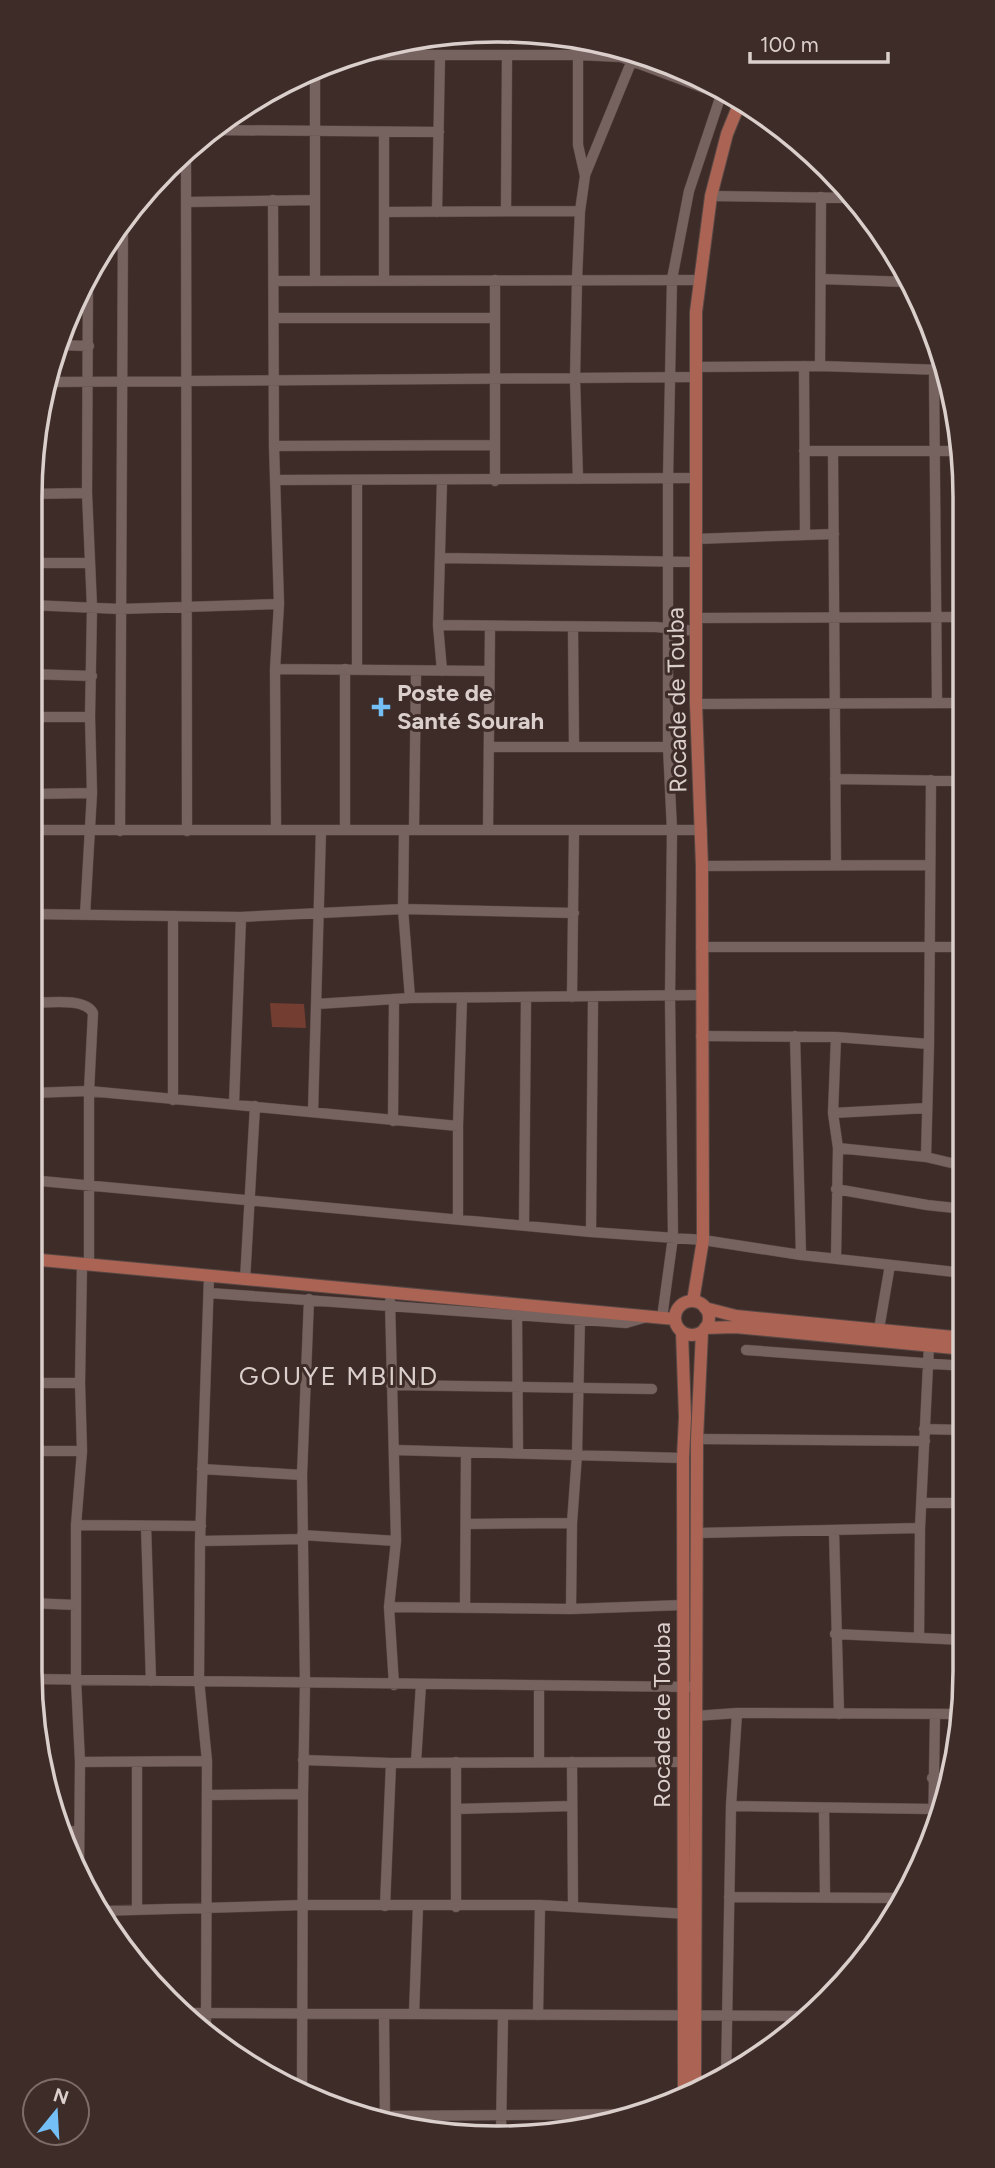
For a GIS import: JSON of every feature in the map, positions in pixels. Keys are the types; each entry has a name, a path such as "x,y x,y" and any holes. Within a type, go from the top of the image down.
{"main road":[{"name":"Rocade de Touba","path":"699,1305 703,1240 702,830 696,704 696,312 711,197 736,110"},
{"path":"42,1260 245,1280 390,1299 669,1319 690,1336 704,1330 735,1327 953,1348"},
{"path":"699,1305 708,1318 704,1330"},
{"path":"669,1319 680,1306 699,1305 736,1316 953,1337"},
{"name":"Rocade de Touba","path":"690,1914 683,1762 697,1533 697,1439 704,1330"},
{"name":"Rocade de Touba","path":"682,1332 685,1417 683,1605 689,1687 695,1716 690,1914 690,2016 694,2081"},
{"name":"Rocade de Touba","path":"685,2085 690,2016"}],"street":[{"path":"578,50 578,145 585,176"},
{"path":"392,55 606,56"},
{"path":"437,212 440,55"},
{"path":"506,211 507,55"},
{"path":"578,479 575,379 580,211 585,176 631,63"},
{"path":"315,81 315,281"},
{"path":"669,1319 673,1237 670,997 672,830 668,747 668,479 672,278 689,191 720,100"},
{"path":"228,130 439,132"},
{"path":"384,132 384,281"},
{"path":"186,165 187,831"},
{"path":"711,197 821,197 836,193"},
{"path":"820,366 821,197"},
{"path":"273,200 274,446 279,604 275,669 276,830"},
{"path":"187,202 315,200"},
{"path":"384,212 580,211"},
{"path":"120,831 124,237"},
{"path":"821,279 898,282"},
{"path":"495,280 495,481"},
{"path":"275,281 700,280"},
{"path":"85,915 92,793 92,607 87,494 89,296"},
{"path":"274,318 495,318"},
{"path":"68,345 89,346"},
{"path":"804,366 804,535"},
{"path":"58,382 670,377 696,372 804,366 934,370"},
{"path":"937,703 935,451 938,385"},
{"path":"274,446 495,445"},
{"path":"804,451 950,451"},
{"path":"833,451 836,866"},
{"path":"275,480 696,478"},
{"path":"357,481 357,669"},
{"path":"442,481 439,625 442,671"},
{"path":"42,494 87,494"},
{"path":"696,539 834,534"},
{"path":"441,558 696,562"},
{"path":"42,563 89,563"},
{"path":"42,605 120,608 279,604"},
{"path":"439,625 669,627 834,619 953,617"},
{"path":"488,830 490,626"},
{"path":"573,628 574,746"},
{"path":"275,669 489,671"},
{"path":"345,669 345,830"},
{"path":"410,998 403,909 415,671"},
{"path":"42,674 92,676"},
{"path":"696,704 953,703"},
{"path":"42,717 90,717"},
{"path":"489,747 668,747"},
{"path":"835,779 953,781"},
{"path":"926,1157 931,780"},
{"path":"42,794 92,793"},
{"path":"42,830 702,830"},
{"path":"313,1112 321,830"},
{"path":"572,997 574,830"},
{"path":"702,866 930,865"},
{"path":"42,914 241,917 403,909 574,913"},
{"path":"173,916 173,1100"},
{"path":"234,1104 241,917"},
{"path":"701,947 953,947"},
{"path":"317,1004 410,998 701,995"},
{"path":"458,1219 462,998"},
{"path":"524,1225 526,998"},
{"path":"591,1232 593,998"},
{"path":"393,1121 394,999"},
{"path":"42,1003 82,1003 91,1008 93,1013 89,1091 89,1187 80,1383 82,1451 76,1525 76,1680 80,1762 78,1848"},
{"path":"701,1036 836,1037 929,1044"},
{"path":"796,1036 801,1255"},
{"path":"836,1037 833,1113 838,1148 836,1258"},
{"path":"42,1093 89,1091 458,1126"},
{"path":"245,1280 255,1107"},
{"path":"833,1113 927,1108"},
{"path":"838,1148 926,1157 953,1163"},
{"path":"42,1181 591,1232 673,1237 953,1272"},
{"path":"836,1189 953,1207"},
{"path":"879,1329 890,1265"},
{"path":"206,2020 207,1761 199,1680 200,1541 209,1277"},
{"path":"209,1293 309,1299 390,1299 517,1315 580,1314 571,1609"},
{"path":"303,2082 305,1683 302,1475 309,1299"},
{"path":"390,1299 396,1541 389,1607 394,1685"},
{"path":"517,1315 518,1452"},
{"path":"919,1637 920,1528 926,1363 929,1345"},
{"path":"746,1350 953,1365"},
{"path":"42,1383 80,1383"},
{"path":"391,1385 652,1389"},
{"path":"924,1429 953,1430"},
{"path":"697,1439 925,1441"},
{"path":"394,1450 683,1458"},
{"path":"42,1451 82,1451"},
{"path":"465,1608 466,1453"},
{"path":"202,1469 302,1475"},
{"path":"923,1503 953,1503"},
{"path":"466,1524 572,1523"},
{"path":"76,1525 201,1526"},
{"path":"146,1526 151,1681"},
{"path":"697,1533 920,1528"},
{"path":"834,1532 839,1714"},
{"path":"200,1541 302,1537 396,1541"},
{"path":"42,1604 76,1605"},
{"path":"389,1607 571,1609 683,1605"},
{"path":"835,1634 953,1639"},
{"path":"42,1679 689,1687"},
{"path":"416,1762 421,1684"},
{"path":"539,1686 539,1762"},
{"path":"726,2064 731,1806 737,1713"},
{"path":"695,1716 737,1713 951,1714"},
{"path":"933,1803 935,1714"},
{"path":"303,1760 391,1763 683,1762"},
{"path":"80,1762 207,1761"},
{"path":"137,1908 138,1762"},
{"path":"456,1762 456,1907"},
{"path":"572,1762 573,1906"},
{"path":"385,1906 391,1763"},
{"path":"932,1778 939,1778"},
{"path":"207,1795 303,1794"},
{"path":"456,1809 571,1806"},
{"path":"731,1806 931,1809"},
{"path":"824,1808 825,1896"},
{"path":"72,1831 78,1831"},
{"path":"729,1897 892,1898"},
{"path":"110,1910 206,1906 540,1905 690,1914"},
{"path":"538,2015 540,1905"},
{"path":"414,2014 418,1906"},
{"path":"198,2014 794,2016"},
{"path":"384,2014 385,2111"},
{"path":"501,2126 503,2015"},
{"path":"411,2117 597,2114"}],"shaded area":[{"path":"270,1003 304,1004 306,1028 272,1027"}],"place":[{"name":"Poste de Santé Sourah","path":"381,707"}],"district":[{"name":"GOUYE MBIND","path":"339,1376"}]}
